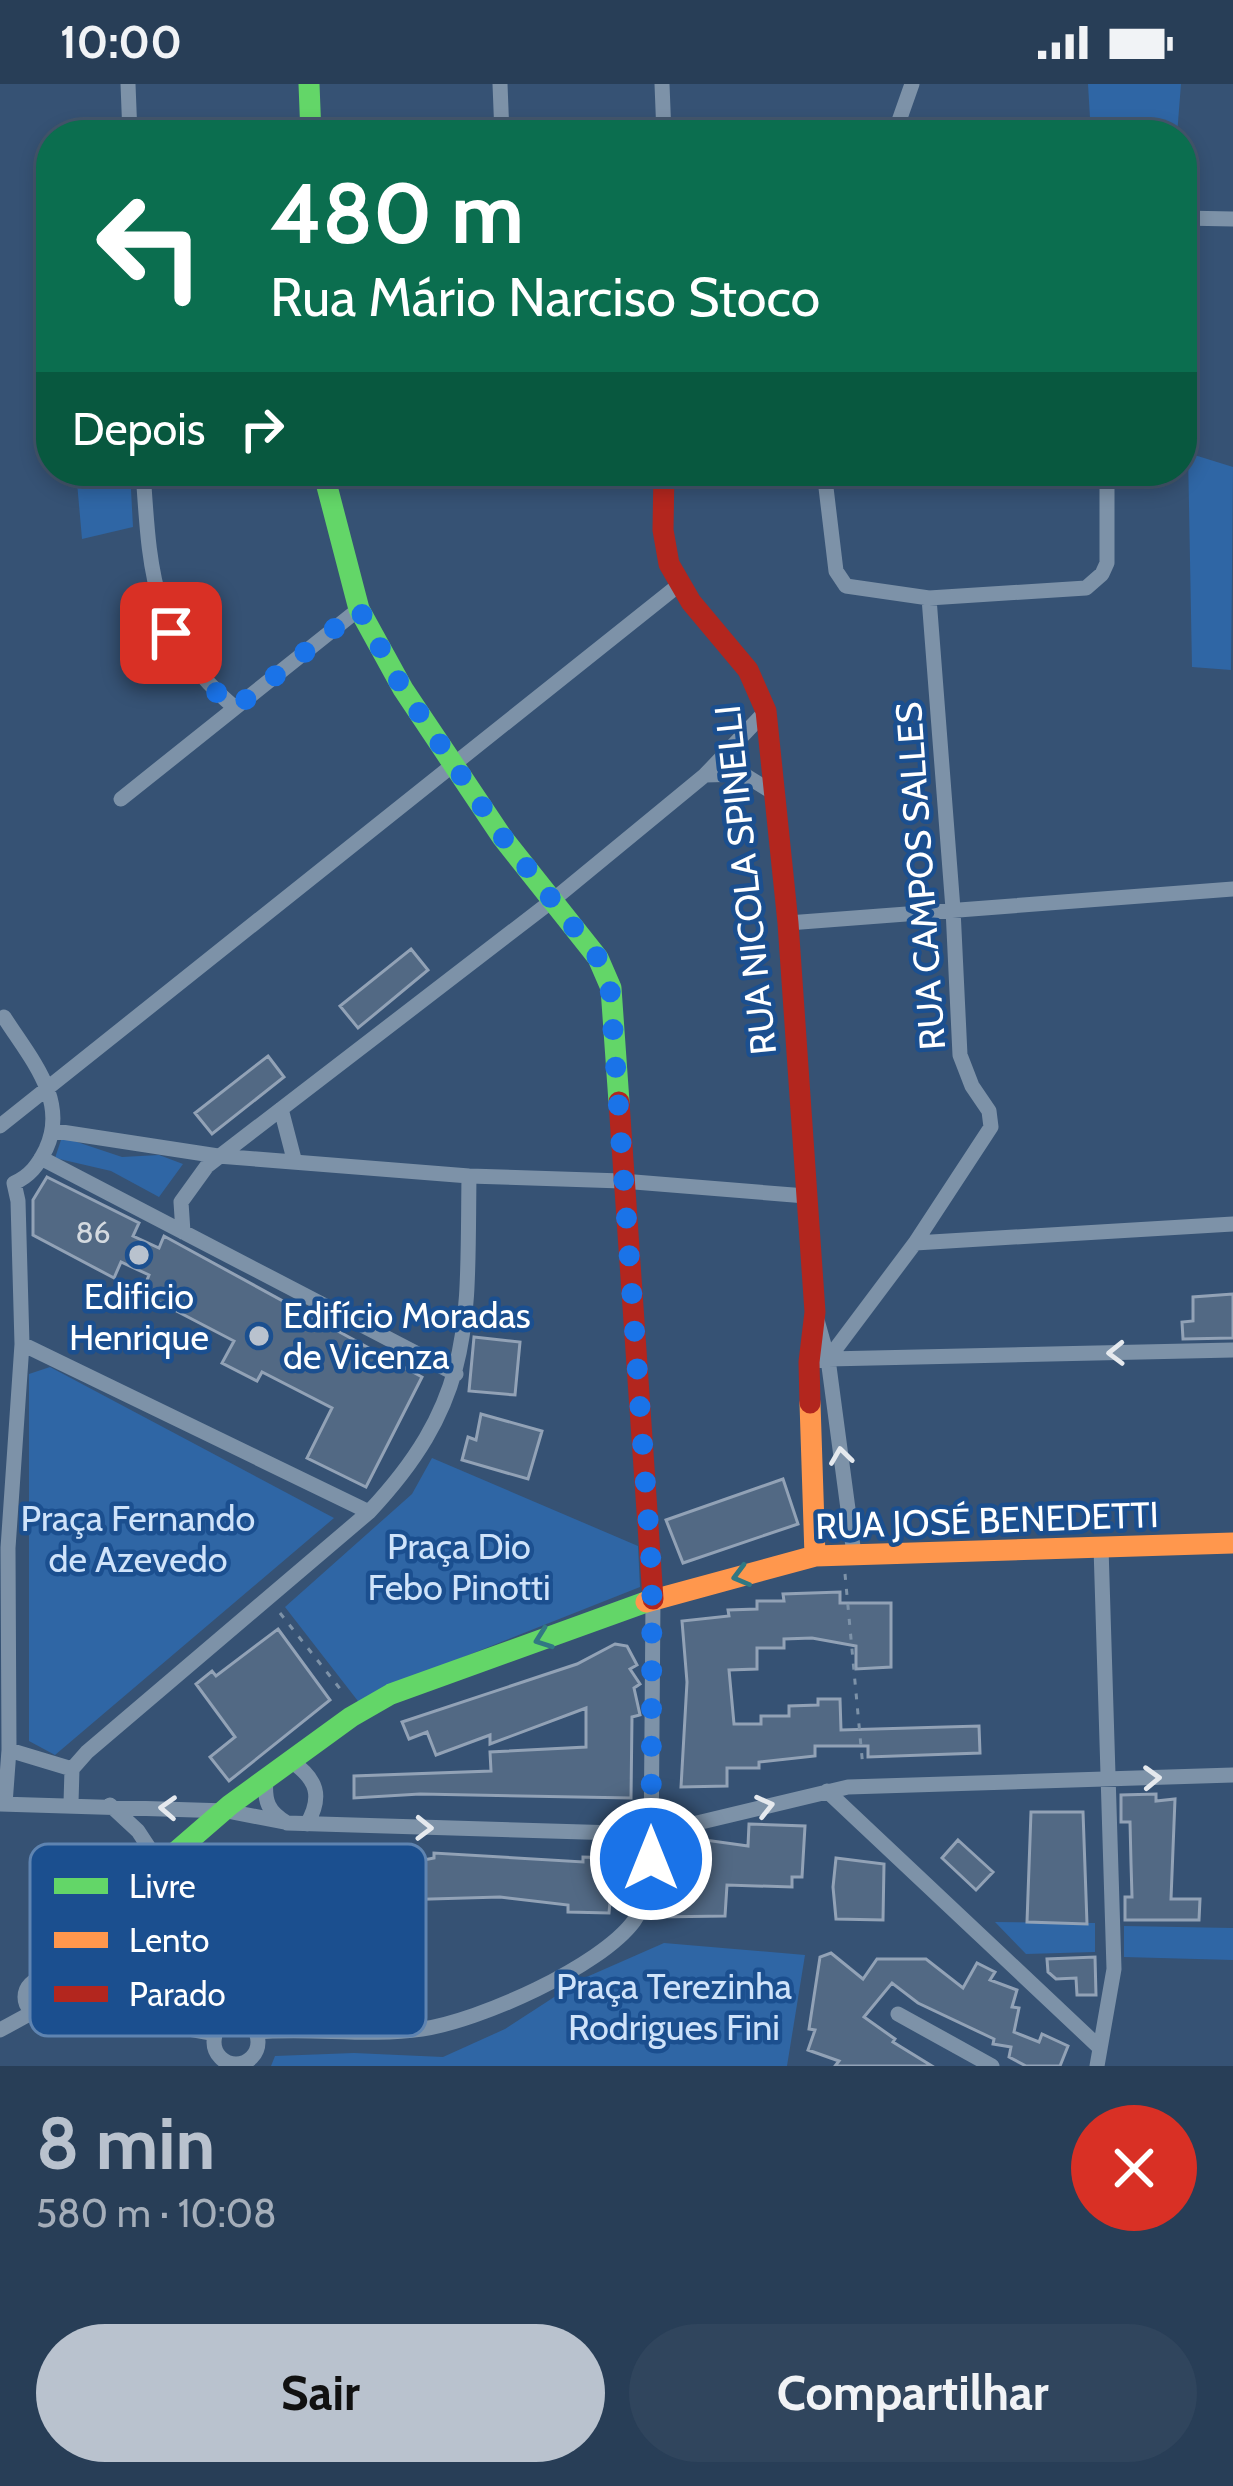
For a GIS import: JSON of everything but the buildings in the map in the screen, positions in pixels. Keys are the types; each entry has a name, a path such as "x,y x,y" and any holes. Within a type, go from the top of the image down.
{"street":[{"path":"128,84 129,120"},
{"path":"309,84 310,120"},
{"path":"500,84 501,120"},
{"path":"662,84 663,120"},
{"path":"899,120 912,84"},
{"path":"1197,218 1233,219"},
{"path":"144,486 150,564 171,633 202,680 235,708"},
{"path":"327,486 359,609 403,689 502,836 598,958 610,988 652,1599 649,1884 631,1924 598,1953 509,2002 462,2021 426,2028"},
{"name":"RUA NICOLA SPINELLI","path":"664,486 664,546 680,584 743,661 759,686 766,711 788,923 819,1361 849,1554"},
{"path":"826,486 836,571 846,586 929,598 1071,591 1094,582 1102,574 1109,550 1107,486"},
{"path":"0,1126 680,584"},
{"name":"RUA CAMPOS SALLES","path":"819,1361 915,1243 991,1127 989,1111 972,1086 960,1054 929,598"},
{"path":"121,799 359,609"},
{"path":"183,1232 184,1192 218,1156 553,900 704,776 766,711"},
{"path":"704,776 743,774 772,792"},
{"path":"788,923 1233,889"},
{"path":"4,1018 47,1086 55,1131 31,1172 7,1181 18,1201 22,1344 8,1548 9,1750 2,1804 227,1811 307,1824 651,1834 865,1786 1233,1775"},
{"path":"281,1109 294,1159"},
{"path":"55,1131 218,1156 806,1196"},
{"path":"41,1158 456,1374"},
{"path":"71,1803 72,1769 128,1714 369,1512 402,1478 439,1422 456,1374 467,1307 469,1176"},
{"path":"915,1243 1233,1224"},
{"path":"22,1344 369,1512"},
{"path":"819,1361 1233,1350"},
{"name":"RUA NICOLA SPINELLI","path":"815,1556 819,1361"},
{"name":"RUA JOSÉ BENEDETTI","path":"187,1844 358,1711 391,1694 652,1599 815,1556 1233,1543"},
{"path":"1096,2066 1114,1969 1101,1546"},
{"path":"9,1750 72,1769"},
{"path":"291,1761 317,1789 318,1801 307,1824"},
{"path":"266,1780 266,1802 287,1823"},
{"path":"827,1791 1100,2048"},
{"path":"110,1805 147,1844"},
{"path":"0,2030 30,2014"},
{"path":"898,2014 992,2066"},
{"path":"215,2036 215,2048 223,2060 244,2064 258,2047 257,2036"}],"path":[{"path":"849,1554 865,1786"},
{"path":"268,1597 358,1711"}],"green space":[{"path":"1088,84 1181,84 1178,120 1090,120"},
{"path":"1197,456 1233,467 1231,670 1192,667 1189,486 1197,486"},
{"path":"77,486 131,486 133,527 82,539"},
{"path":"62,1137 122,1157 159,1155 183,1164 159,1197 111,1171 55,1158"},
{"name":"Praça Fernando de Azevedo","path":"50,1367 334,1518 55,1755 29,1741 29,1374"},
{"name":"Praça Dio Febo Pinotti","path":"432,1458 638,1546 640,1587 393,1685 361,1705 285,1607 412,1494"},
{"path":"995,1922 1095,1923 1095,1952 1026,1954"},
{"path":"1124,1926 1233,1928 1233,1960 1124,1957"},
{"name":"Praça Terezinha Rodrigues Fini","path":"664,1943 805,1955 787,2066 271,2066 275,2056 443,2057 505,2029 582,1979"}],"traffic: fast":[{"path":"309,84 310,120"},
{"path":"327,486 359,609 403,689 502,837 598,958 611,988 619,1102"},
{"path":"185,1844 230,1805 351,1717 391,1694 646,1602"}],"traffic: slow":[{"path":"810,1403 815,1556"},
{"path":"646,1602 815,1556 1233,1543"}],"traffic: jam":[{"path":"664,486 663,530 669,564 691,602 748,670 766,711 788,923 815,1312 810,1403"},
{"path":"619,1102 653,1599"}],"place":[{"name":"Edificio Henrique","path":"139,1255"},
{"name":"Edifício Moradas de Vicenza","path":"259,1336"}],"route":[{"path":"171,633 202,680 235,708 359,609 403,689 502,836 607,974 614,1003 622,1181 652,1575 651,1859"}]}
